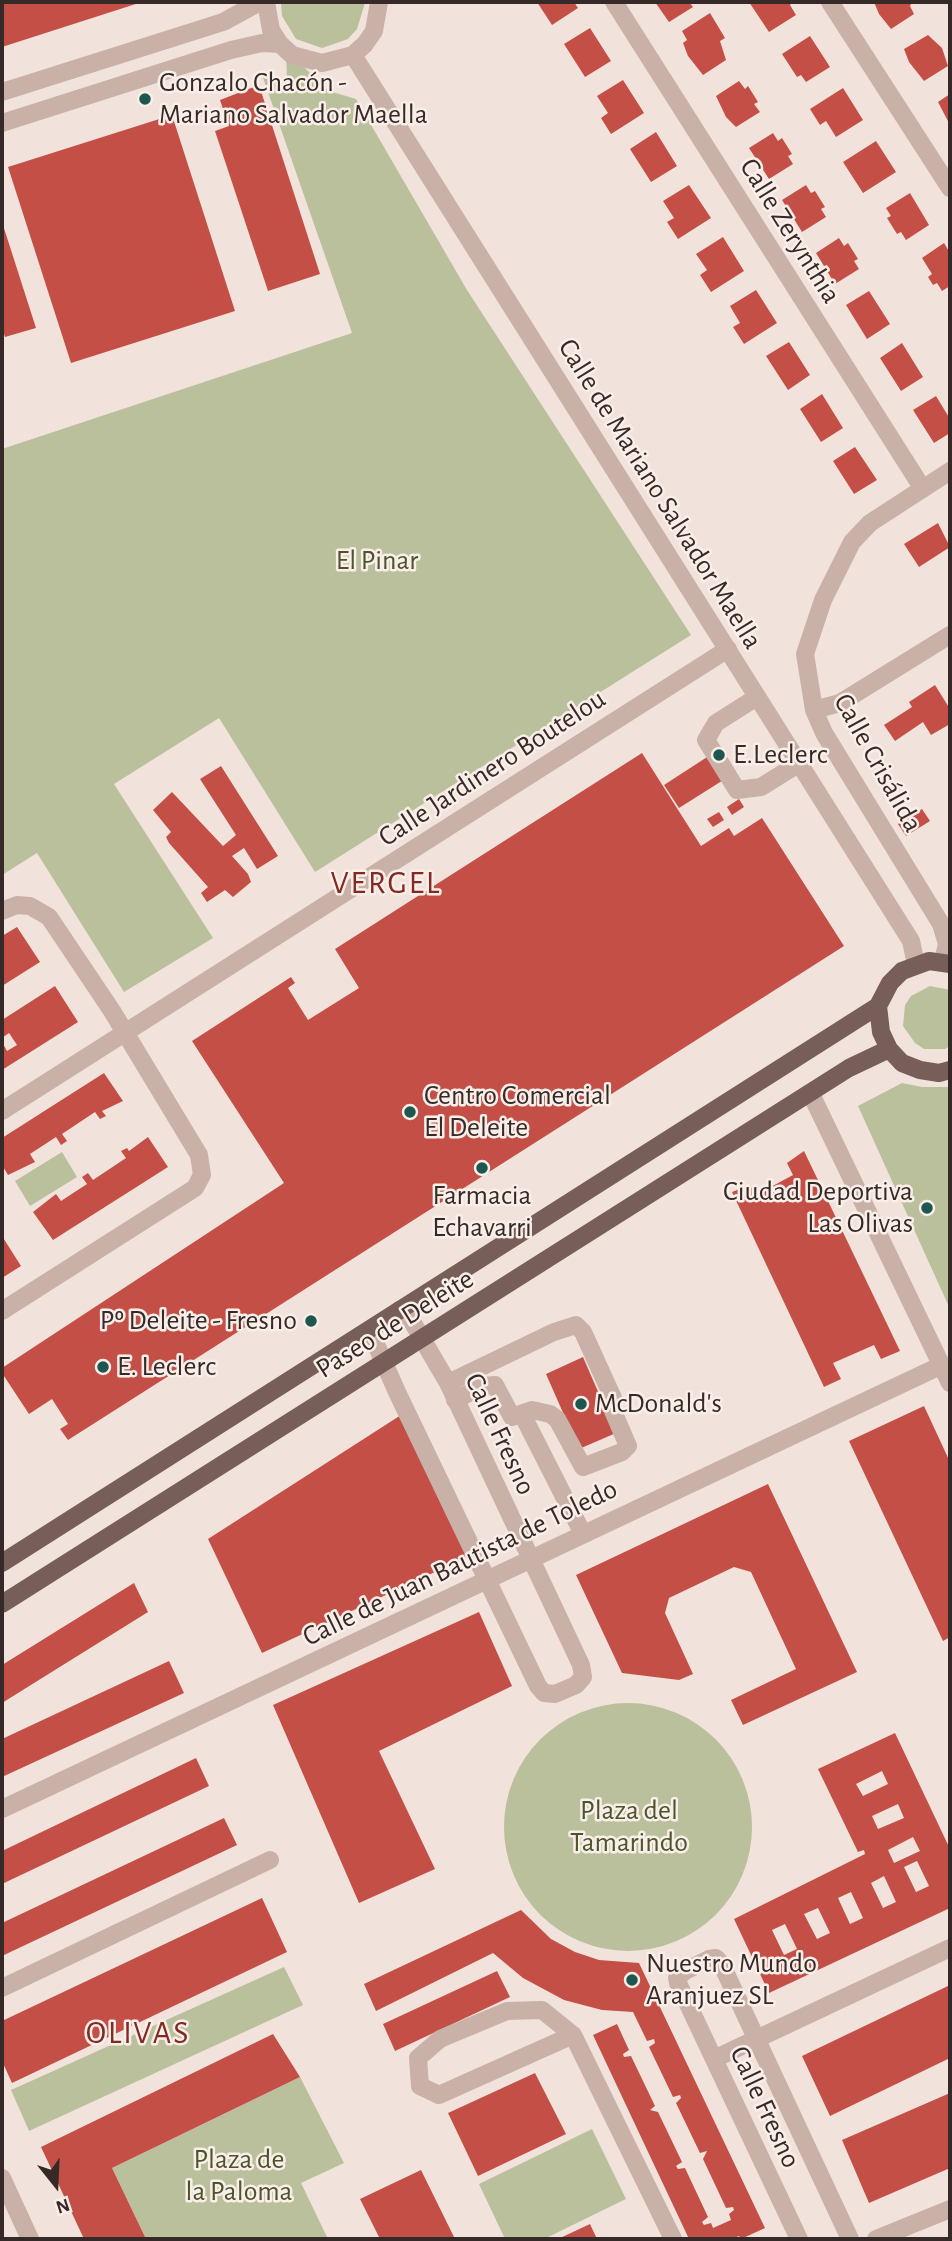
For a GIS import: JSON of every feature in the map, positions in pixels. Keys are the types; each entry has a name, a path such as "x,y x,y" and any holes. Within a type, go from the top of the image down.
{"main road":[{"path":"946,962 916,964 902,971 890,983 877,1006 881,1032 889,1049 902,1063 939,1073 950,1070"},
{"name":"Paseo de Deleite","path":"2,1563 877,1006"},
{"name":"Paseo de Deleite","path":"3,1600 849,1068 889,1049"}],"street":[{"path":"2,92 223,22 260,2"},
{"path":"266,2 271,30 280,44 306,61 322,63 353,54 374,31 379,2"},
{"name":"Calle Zerynthia","path":"614,2 923,489"},
{"path":"830,2 950,188"},
{"path":"2,123 231,50 262,43 280,44"},
{"name":"Calle de Mariano Salvador Maella","path":"353,54 911,941 916,964"},
{"name":"Calle Crisálida","path":"946,962 947,944 942,923 824,733 814,710 805,654 812,627 836,571 852,542 870,523 950,471"},
{"path":"814,710 840,703 950,635"},
{"name":"Calle Jardinero Boutelou","path":"2,1111 728,649"},
{"path":"758,697 716,723 706,740 737,790 761,787 798,764"},
{"path":"2,911 17,905 30,906 49,917 125,1034 199,1156 202,1175 195,1188 2,1311"},
{"path":"811,1094 950,1383"},
{"name":"Calle Fresno","path":"373,1328 374,1340 538,1686 544,1693 555,1694 576,1685 583,1677 581,1665 531,1559 423,1338 410,1318 399,1310"},
{"path":"576,1325 583,1332 613,1398 613,1411 628,1446 622,1452 583,1467 557,1419 540,1411 512,1417 495,1385 451,1391 562,1329 576,1325"},
{"name":"Calle de Juan Bautista de Toledo","path":"2,1809 942,1364"},
{"path":"522,1414 583,1534"},
{"path":"2,1988 270,1860"},
{"path":"714,2059 950,1948"},
{"name":"Calle Fresno","path":"799,2239 677,1978 709,1959 716,1958 721,1963 850,2239"},
{"path":"573,2035 439,2095 420,2087 418,2058 440,2039 507,2011 541,2010 573,2035 673,2239"},
{"path":"2,2178 30,2239"},
{"path":"876,2239 912,2233 950,2209"}],"green space":[{"path":"281,3 365,3 357,29 348,39 322,48 296,39 282,16"},
{"name":"El Pinar","path":"286,50 329,91 356,99 467,290 691,635 315,872 219,718 114,784 213,938 124,992 37,853 2,875 2,449 352,333 261,72 287,81"},
{"path":"930,986 950,990 950,1046 945,1049 924,1049 915,1043 903,1026 905,1005 911,996"},
{"name":"Ciudad Deportiva Las Olivas","path":"902,1083 922,1087 950,1087 950,1309 858,1106"},
{"path":"62,1152 77,1177 30,1206 15,1181"},
{"name":"Plaza del Tamarindo","path":"616,1703 640,1703 687,1717 716,1739 743,1779 750,1803 750,1851 743,1875 716,1915 676,1942 640,1951 616,1951 569,1937 549,1923 532,1906 518,1886 509,1863 504,1839 504,1815 518,1768 532,1748 549,1731 569,1717 592,1708"},
{"path":"284,1967 303,2005 29,2131 11,2090"},
{"name":"Plaza de la Paloma","path":"300,2077 344,2163 301,2183 328,2239 146,2239 112,2168"},
{"path":"592,2129 626,2199 544,2239 505,2239 479,2184"}],"building":[{"path":"2,2 142,2 2,47"},
{"path":"537,2 574,2 578,8 552,25"},
{"path":"655,2 689,2 693,7 669,22"},
{"path":"749,2 792,2 790,5 796,15 769,32"},
{"path":"874,2 912,2 910,6 914,14 891,29 879,14"},
{"path":"710,13 725,38 720,41 726,60 703,75 688,56 683,43 687,40 682,31"},
{"path":"590,28 611,61 585,77 564,44"},
{"path":"928,35 942,48 948,66 924,81 909,62 904,49"},
{"path":"810,36 830,67 806,82 801,75 797,77 782,54"},
{"path":"623,80 644,113 611,134 601,118 608,113 597,96"},
{"path":"739,81 745,89 748,86 758,102 754,104 760,112 736,127 726,117 716,96"},
{"path":"259,85 320,274 268,291 215,131 229,126 220,100"},
{"path":"843,88 863,120 836,137 826,121 820,125 810,109"},
{"path":"950,94 950,125 938,102"},
{"path":"172,115 235,311 71,363 8,167"},
{"path":"656,132 677,166 651,182 630,149"},
{"path":"773,133 778,141 782,138 792,154 788,156 793,164 769,179 749,148"},
{"path":"876,141 896,172 863,193 843,162"},
{"path":"689,185 711,218 678,239 667,222 674,218 663,201"},
{"path":"806,185 811,193 815,191 825,207 821,209 826,217 802,232 782,200"},
{"path":"910,193 929,225 906,240 901,232 897,234 887,218 891,216 886,208"},
{"path":"2,222 36,328 5,337 2,328"},
{"path":"723,237 744,271 711,292 700,275 707,270 696,254"},
{"path":"839,238 844,246 848,243 858,259 854,261 859,269 835,284 816,253"},
{"path":"944,243 950,253 950,286 942,291 937,283 933,285 928,277 932,274 922,258"},
{"path":"756,290 777,323 744,344 733,327 740,323 730,306"},
{"path":"869,291 890,324 867,339 846,305"},
{"path":"789,342 810,375 788,390 766,356"},
{"path":"902,343 923,377 901,391 880,358"},
{"path":"822,394 843,428 821,442 800,409"},
{"path":"936,396 950,419 950,433 934,443 913,410"},
{"path":"855,447 877,480 854,494 833,461"},
{"path":"938,523 950,547 919,567 904,544"},
{"path":"935,685 950,709 950,724 931,735 923,722 895,741 884,725 912,707 909,702"},
{"path":"721,748 736,772 679,808 664,785"},
{"name":"Centro Comercial El Deleite","path":"642,753 701,846 729,828 734,836 762,818 844,946 68,1440 60,1429 68,1424 52,1399 29,1414 2,1373 2,1368 284,1183 192,1041 291,977 295,983 288,988 308,1020 359,988 335,949"},
{"path":"221,766 278,856 257,869 244,848 232,856 248,874 251,882 233,897 225,890 207,902 201,893 208,887 169,843 166,837 171,832 153,810 172,792 223,846 236,835 200,779"},
{"path":"739,799 744,807 732,815 727,807"},
{"path":"922,809 930,821 906,836 898,824"},
{"path":"719,812 724,820 713,827 707,819"},
{"path":"17,927 40,962 2,986 2,936"},
{"path":"55,986 78,1022 2,1070 2,1042 7,1051 17,1045 9,1033 2,1038 2,1020"},
{"path":"104,1073 123,1101 102,1111 106,1116 100,1119 95,1112 62,1134 67,1141 61,1145 56,1137 30,1154 35,1162 8,1175 2,1165 2,1138"},
{"path":"148,1137 168,1167 53,1240 33,1212 56,1194 61,1201 87,1184 82,1177 88,1173 93,1180 126,1158 121,1151 127,1148 129,1151"},
{"path":"804,1151 900,1351 881,1359 874,1345 833,1363 841,1379 824,1387 732,1192 750,1185 756,1195 793,1175 787,1163"},
{"path":"2,1236 21,1266 2,1278"},
{"name":"McDonald's","path":"583,1357 616,1433 579,1449 546,1374"},
{"path":"924,1406 950,1462 950,1637 943,1641 849,1441"},
{"path":"401,1415 467,1557 262,1653 208,1539"},
{"path":"768,1484 857,1672 743,1725 731,1700 796,1669 751,1572 734,1567 669,1598 665,1613 693,1674 679,1680 622,1673 576,1575"},
{"path":"134,1583 148,1612 2,1703 2,1665"},
{"path":"479,1612 512,1686 379,1751 435,1869 359,1903 273,1705"},
{"path":"169,1661 184,1693 2,1777 2,1739"},
{"path":"895,1733 950,1849 950,1908 769,1993 734,1919 865,1854 864,1850 858,1852 818,1769","holes":["882,1771 888,1784 863,1796 856,1784","898,1804 904,1818 878,1829 872,1816","913,1837 920,1851 894,1863 888,1850","917,1861 929,1886 916,1892 904,1867","884,1876 896,1902 883,1908 871,1883","851,1892 863,1918 850,1924 838,1898","818,1908 830,1933 817,1939 804,1914","785,1924 797,1949 784,1955 772,1930"]},
{"path":"196,1758 209,1786 2,1884 2,1851"},
{"path":"224,1818 237,1845 2,1956 2,1923"},
{"path":"262,1898 287,1952 12,2083 2,2061 2,2021"},
{"path":"521,1910 551,1939 575,1952 599,1960 639,1963 765,2228 741,2239 739,2236 731,2239 689,2239 593,2035 617,2024 629,2050 623,2054 624,2057 631,2056 655,2106 650,2110 658,2112 682,2162 676,2166 678,2169 685,2168 708,2217 702,2222 704,2225 711,2223 713,2228 731,2220 729,2214 734,2210 733,2207 726,2208 703,2159 707,2151 700,2153 676,2103 681,2098 680,2095 673,2097 649,2047 655,2043 654,2039 647,2041 633,2012 602,2010 564,2000 523,1978 493,1953 376,2011 364,1984"},
{"path":"497,1971 510,1997 395,2051 383,2024"},
{"path":"950,1985 950,2058 830,2116 802,2056"},
{"path":"273,2034 300,2077 112,2168 146,2239 84,2239 41,2147"},
{"path":"535,2073 566,2134 478,2176 448,2113"},
{"path":"950,2093 950,2168 869,2203 842,2140"},
{"path":"421,2170 455,2239 380,2239 360,2199"},
{"path":"590,2224 597,2239 558,2239"}],"place":[{"name":"Gonzalo Chacón - Mariano Salvador Maella","path":"145,99"},
{"name":"E.Leclerc","path":"719,755"},
{"name":"Centro Comercial El Deleite","path":"410,1112"},
{"name":"Farmacia Echavarri","path":"482,1168"},
{"name":"Ciudad Deportiva Las Olivas","path":"927,1208"},
{"name":"Pº Deleite - Fresno","path":"311,1321"},
{"name":"E. Leclerc","path":"103,1367"},
{"name":"McDonald's","path":"581,1404"},
{"name":"Nuestro Mundo Aranjuez SL","path":"632,1980"}],"district":[{"name":"VERGEL","path":"386,883"},
{"name":"OLIVAS","path":"138,2033"}]}
